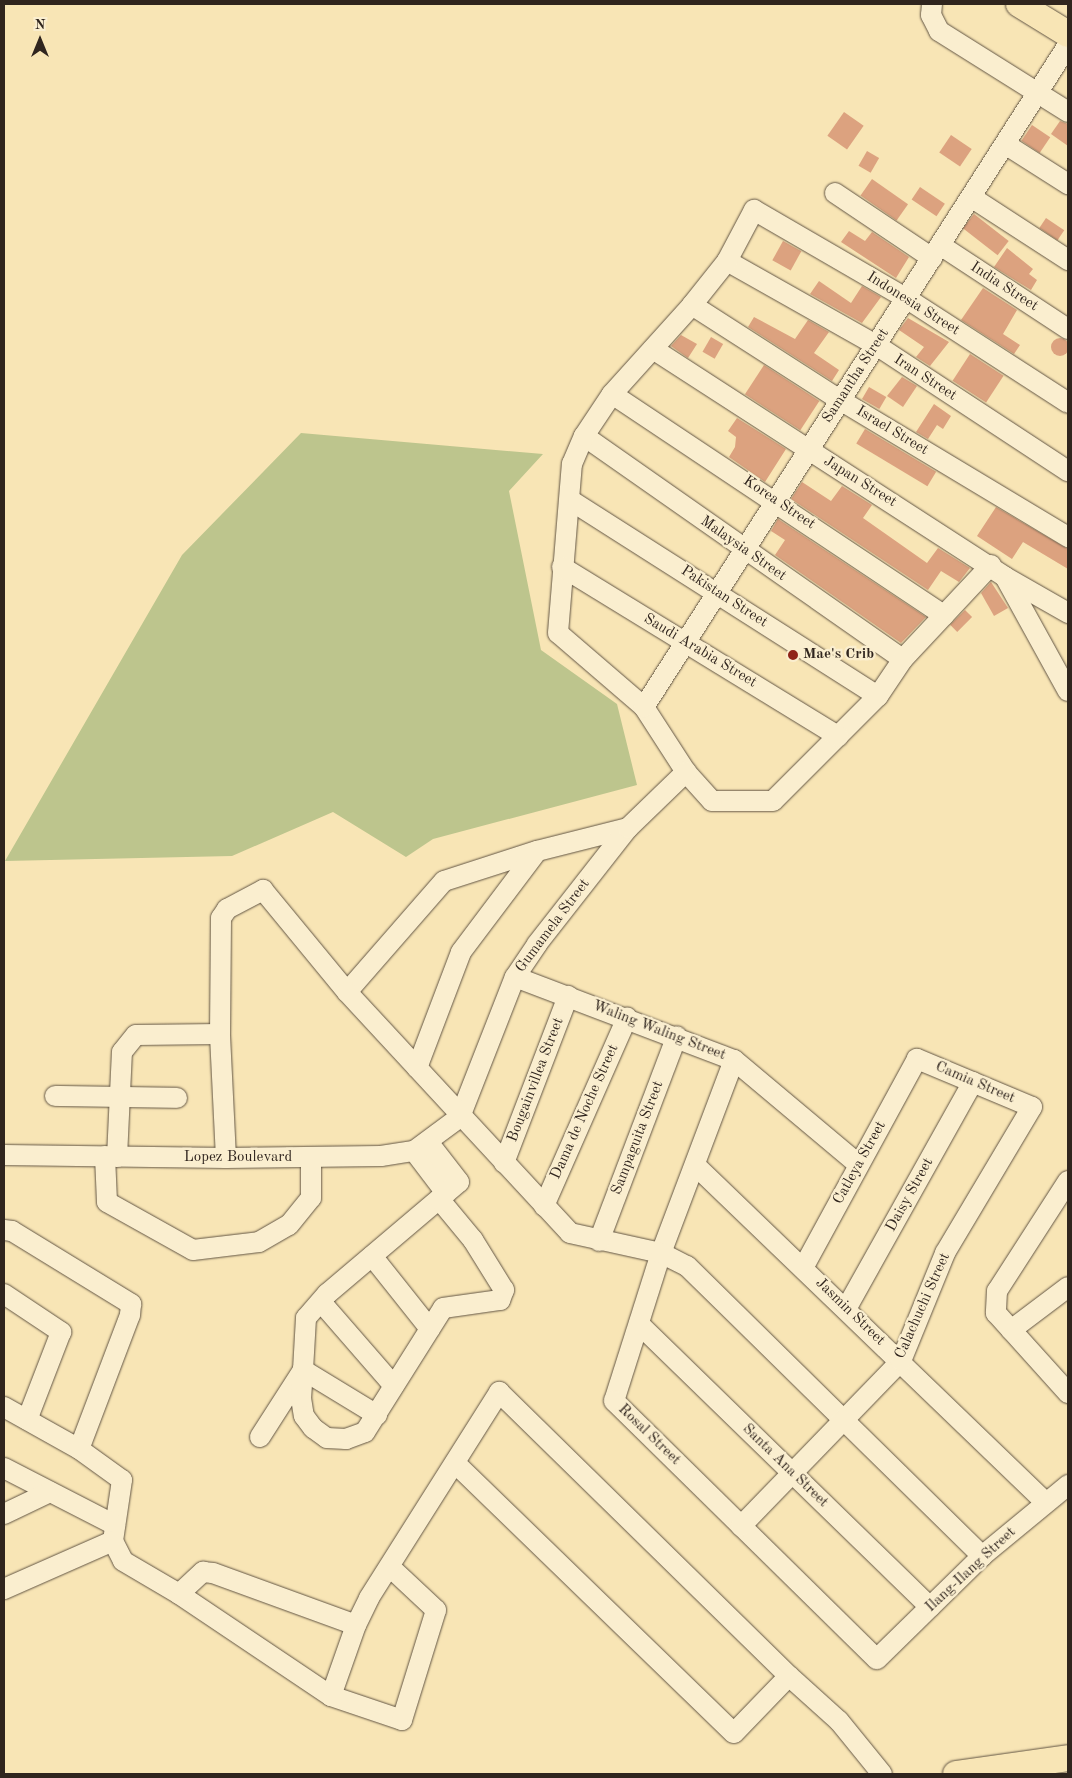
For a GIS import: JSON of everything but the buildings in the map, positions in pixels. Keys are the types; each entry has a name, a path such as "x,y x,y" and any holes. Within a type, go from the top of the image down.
{"main road":[{"path":"1018,4 1068,34"},
{"path":"956,1774 1068,1758"}],"street":[{"path":"932,4 931,16 940,31 1068,112"},
{"name":"Samantha Street","path":"644,707 1068,45"},
{"path":"1005,144 1068,184"},
{"name":"India Street","path":"835,193 1068,328"},
{"path":"971,197 1068,260"},
{"name":"Indonesia Street","path":"727,261 754,210 906,298 1068,403"},
{"path":"727,261 692,305 612,394 584,436 572,464 558,633 644,707 686,772 712,801 773,801 878,696 903,659 944,615 998,571 1068,690"},
{"name":"Iran Street","path":"727,261 876,345 1068,472"},
{"name":"Israel Street","path":"692,305 840,400 1068,537"},
{"name":"Japan Street","path":"653,349 998,571 1068,613"},
{"name":"Korea Street","path":"612,394 776,500 944,615"},
{"name":"Malaysia Street","path":"584,436 744,550 903,659"},
{"name":"Pakistan Street","path":"570,500 878,696"},
{"name":"Saudi Arabia Street","path":"562,567 838,736"},
{"name":"Gumamela Street","path":"460,1117 515,977 628,828 686,772"},
{"path":"347,992 444,881 537,850 628,828"},
{"path":"418,1068 461,952 537,850"},
{"path":"226,1158 220,1034 221,918 226,910 263,890 347,992 418,1068 460,1117 570,1233 662,1253 687,1266 982,1556"},
{"name":"Waling Waling Street","path":"515,977 677,1036 734,1060 859,1165"},
{"name":"Bougainvillea Street","path":"504,1163 568,996"},
{"name":"Dama de Noche Street","path":"544,1206 626,1018"},
{"path":"220,1034 136,1035 122,1052 120,1098 111,1156 107,1202 193,1250 259,1242 289,1225 311,1198 311,1158"},
{"name":"Sampaguita Street","path":"599,1240 677,1036"},
{"name":"Camia Street","path":"917,1058 1032,1107"},
{"name":"Catleya Street","path":"803,1268 917,1058"},
{"name":"Rosal Street","path":"734,1060 662,1253 614,1401 877,1659"},
{"name":"Daisy Street","path":"846,1309 973,1082"},
{"path":"55,1096 177,1098"},
{"name":"Calachuchi Street","path":"741,1526 901,1361 945,1253 1032,1107"},
{"name":"Lopez Boulevard","path":"4,1155 226,1158 381,1156 421,1146 460,1117"},
{"path":"421,1146 442,1196 473,1240 504,1290 500,1300 443,1308 365,1432 346,1439 326,1438 304,1416 301,1398 306,1318 372,1256 442,1196"},
{"name":"Jasmin Street","path":"695,1165 901,1361 1046,1503"},
{"path":"1066,1386 996,1313 997,1291 1068,1181"},
{"path":"4,1230 12,1231 132,1304 130,1315 79,1449"},
{"path":"372,1256 430,1329"},
{"path":"1011,1330 1068,1287"},
{"path":"4,1294 61,1332 27,1420"},
{"path":"321,1302 394,1386"},
{"name":"Santa Ana Street","path":"639,1324 930,1607"},
{"path":"304,1370 376,1415"},
{"path":"260,1437 304,1370"},
{"path":"332,1696 356,1625 390,1566 498,1392 789,1676 839,1721 882,1774"},
{"path":"4,1407 79,1449 122,1480 114,1533 123,1561 179,1594 332,1696 402,1720 436,1610 390,1566"},
{"path":"455,1463 734,1733 789,1676"},
{"path":"4,1468 50,1492 114,1533"},
{"name":"Ilang-Ilang Street","path":"877,1659 982,1556 1068,1485"},
{"path":"4,1514 50,1492"},
{"path":"4,1588 114,1533"},
{"path":"179,1594 203,1572 213,1573 356,1625"}],"green space":[{"path":"301,433 543,454 509,491 541,650 617,704 637,785 433,839 406,857 333,812 232,856 5,861 182,555"}],"place":[{"name":"Mae's Crib","path":"793,655"}]}
